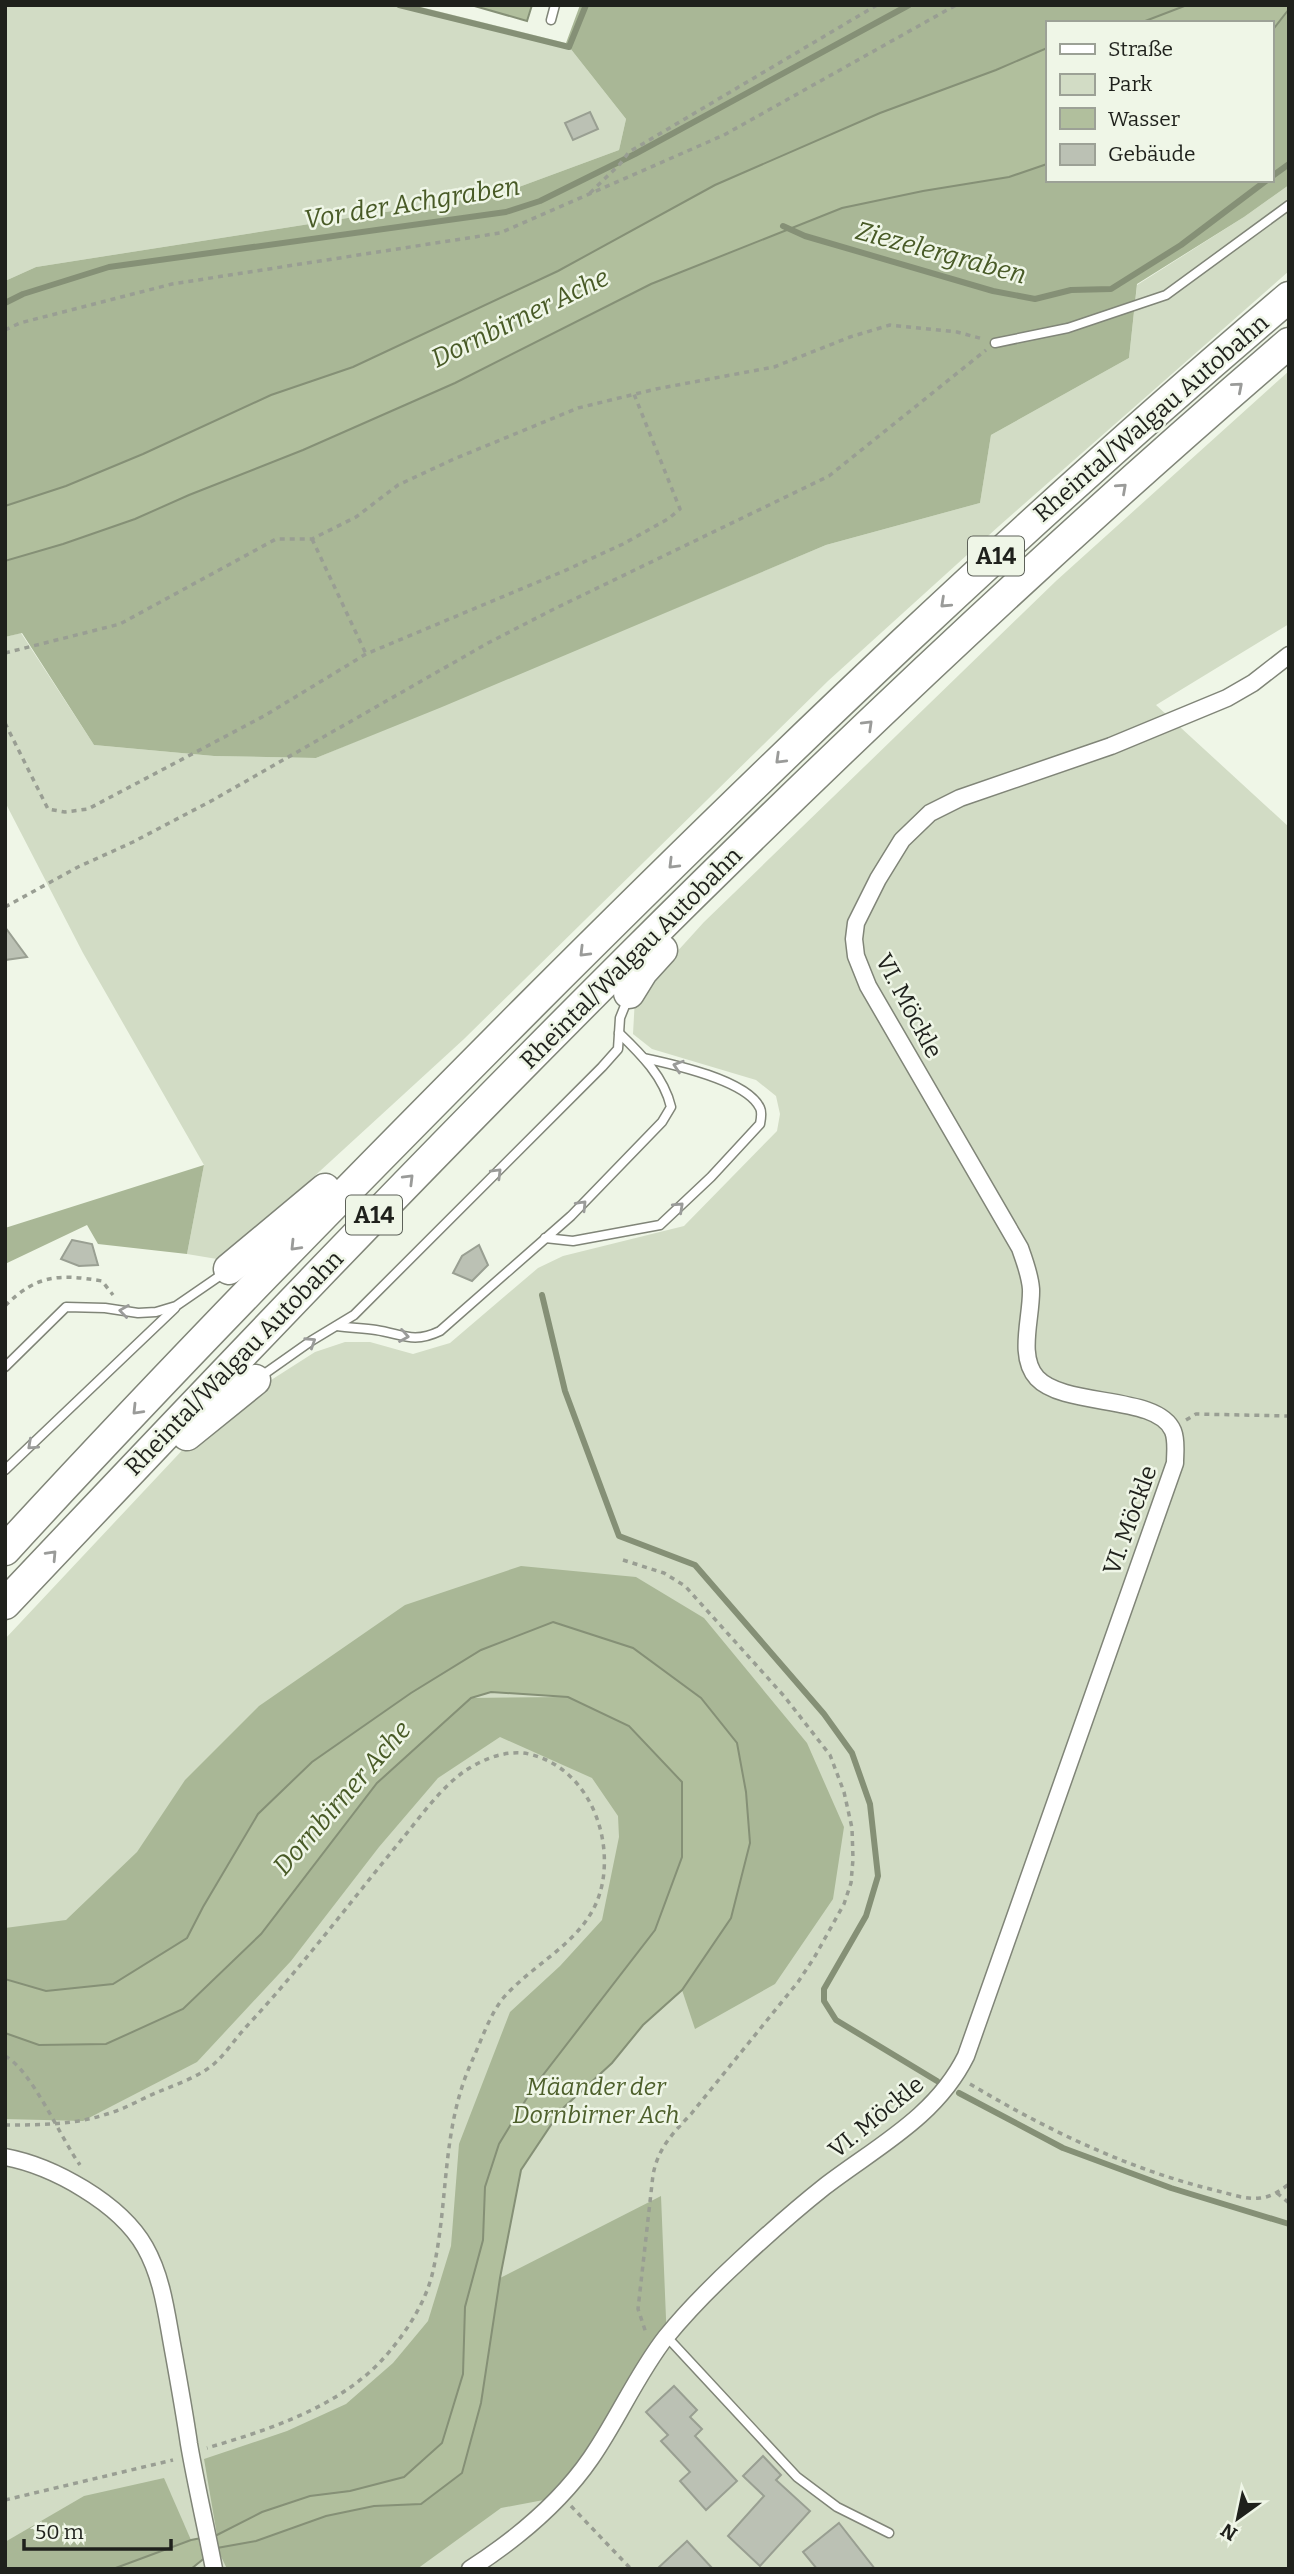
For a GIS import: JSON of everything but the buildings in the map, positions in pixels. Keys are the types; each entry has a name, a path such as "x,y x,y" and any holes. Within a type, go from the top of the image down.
{"highway":[{"name":"Rheintal/Walgau Autobahn","path":"5,1550 393,1144 632,904 814,727 1093,467 1162,404 1289,297"},
{"name":"Rheintal/Walgau Autobahn","path":"5,1604 402,1186 713,875 913,681 1071,533 1289,344"},
{"path":"629,993 642,972 689,920 713,875"},
{"path":"229,1269 328,1187 364,1151 393,1144"},
{"path":"109,1494 255,1380"}],"street":[{"name":"VI. Möckle","path":"470,2569 505,2546 560,2494 589,2460 662,2343 740,2260 823,2188 927,2111 956,2076 966,2056 1175,1463 1176,1442 1172,1428 1146,1410 1061,1392 1038,1380 1028,1364 1031,1289 1020,1248 868,986 856,956 856,923 902,840 930,813 960,797 1111,746 1227,698 1253,683 1289,655"},
{"path":"5,2157 23,2160 61,2177 102,2202 128,2225 144,2246 158,2275 166,2307 214,2569"}],"lane":[{"path":"551,20 555,5"},
{"path":"995,343 1068,328 1166,295 1289,205"},
{"path":"255,1380 354,1315 602,1067 618,1049 620,1018 629,993"},
{"path":"337,1326 377,1330 407,1338 426,1338 440,1331 571,1216 662,1122 671,1107 668,1093 644,1058 619,1033"},
{"path":"545,1238 573,1241 660,1225 711,1177 761,1124 761,1109 751,1095 721,1080 644,1058"},
{"path":"5,1471 176,1307 229,1269"},
{"path":"5,1367 66,1307 147,1312 176,1307"},
{"path":"662,2343 797,2477 837,2507 889,2533"}],"path":[{"path":"587,195 629,152 877,5"},
{"path":"5,330 20,323 172,284 500,233 724,135 956,5"},
{"path":"5,653 120,624 276,539 312,539 356,517 398,485 578,408 634,394 774,367 850,337 890,325 957,332 995,343"},
{"path":"5,907 78,867 213,800 542,614 829,476 995,343"},
{"path":"5,723 48,809 65,812 88,808 264,716 366,654 622,544 668,519 680,509 634,394"},
{"path":"312,539 366,654"},
{"path":"5,1306 36,1282 56,1276 71,1276 102,1281 116,1299 115,1310"},
{"path":"1172,1428 1196,1414 1289,1416"},
{"path":"623,1560 664,1573 692,1592 784,1696 835,1764 852,1828 851,1884 826,1938 798,1982 668,2139 659,2154 653,2175 638,2309 642,2326 662,2343"},
{"path":"5,2125 58,2125 106,2115 202,2072 217,2062 305,1961 435,1798 461,1773 484,1760 509,1753 528,1754 552,1764 580,1787 592,1806 605,1847 604,1875 598,1899 574,1938 500,2001 469,2067 448,2140 433,2275 413,2320 381,2361 348,2388 312,2409 252,2435 204,2449 193,2465 5,2500"},
{"path":"5,2056 21,2068 58,2125 67,2148 80,2166"},
{"path":"956,2076 1091,2147 1197,2186 1248,2198 1262,2198 1277,2193 1289,2184"},
{"path":"1277,2193 1289,2203"},
{"path":"560,2494 631,2569"}],"green space":[{"path":"5,5 413,5 566,43 626,119 619,150 500,194 36,267 5,281"},
{"path":"1289,185 1289,271 999,526 828,681 464,1039 223,1260 187,1254 204,1165 83,953 5,802 5,637 21,633 94,745 214,756 316,758 826,545 980,503 991,435 1129,358 1137,285"},
{"name":"Mäander der Dornbirner Ach","path":"1289,371 1289,624 1156,705 1289,827 1289,2569 5,2569 5,1639 189,1443 268,1382 315,1352 345,1342 370,1342 413,1354 450,1343 538,1268 563,1256 684,1226 777,1131 780,1114 776,1096 756,1080 652,1049 633,1034 635,998 704,922 1056,581"}],"shaded area":[{"path":"580,5 1187,5 1145,21 1046,21 1046,48 880,113 715,185 558,271 353,367 272,395 66,486 5,506 5,281 36,267 500,194 619,150 626,119 566,43"},
{"path":"1289,9 1289,185 1244,217 1137,284 1129,358 991,435 980,503 826,545 316,758 214,756 94,745 22,633 5,637 5,561 135,519 303,450 455,383 651,284 842,208 1009,177 1046,164 1046,182 1273,182 1273,29"},
{"path":"204,1165 187,1254 98,1244 87,1225 5,1264 5,1228"},
{"path":"521,1566 636,1577 704,1618 807,1743 844,1827 833,1899 775,1984 695,2029 682,1990 731,1918 737,1743 481,1650 411,1693 312,1762 258,1814 187,1938 113,1984 46,1991 5,1979 5,1928 66,1920 137,1852 185,1780 259,1706 405,1605"},
{"path":"568,1697 629,1726 682,1781 682,1857 655,1930 485,2187 483,2240 465,2307 463,2374 442,2443 404,2477 350,2491 310,2496 262,2512 217,2535 204,2459 287,2431 346,2404 393,2363 428,2321 451,2246 459,2144 510,2012 560,1966 602,1920 619,1837 618,1816 592,1778 500,1737 438,1778 379,1847 291,1961 197,2062 83,2121 5,2119 5,2033 39,2045 105,2044 183,2009 261,1934 377,1783 470,1698"},
{"path":"661,2196 667,2343 570,2495 501,2508 417,2569 227,2569 217,2548 256,2541 326,2516 374,2506 421,2504 481,2403 500,2278"},
{"path":"164,2478 191,2540 113,2569 5,2569 5,2542 84,2496"}],"water":[{"path":"471,5 532,5 527,21"},
{"path":"1187,5 1289,5 1289,9 1273,29 1273,21 1145,21"},
{"name":"Dornbirner Ache","path":"1046,48 1046,164 1009,177 842,208 651,284 455,383 303,450 135,519 5,561 5,506 66,486 143,454 271,395 353,367 558,271 715,185 880,113"},
{"name":"Dornbirner Ache","path":"553,1622 633,1648 701,1698 737,1743 746,1792 750,1843 731,1918 682,1990 643,2025 612,2063 561,2110 521,2170 500,2278 481,2403 462,2473 421,2504 374,2506 326,2516 256,2541 217,2548 191,2569 113,2569 191,2540 217,2535 262,2512 310,2496 350,2491 404,2477 442,2443 463,2374 465,2307 483,2240 485,2187 499,2144 533,2088 655,1930 682,1857 682,1782 629,1726 568,1697 491,1692 471,1698 377,1783 261,1934 183,2009 106,2044 39,2045 5,2033 5,1979 46,1991 113,1984 187,1938 258,1814 312,1762 411,1693 481,1650"}],"waterway":[{"path":"399,5 569,47 586,5"},
{"name":"Vor der Achgraben","path":"5,303 23,294 109,267 506,212 540,201 635,154 909,5"},
{"name":"Ziezelergraben","path":"1273,176 1289,164"},
{"name":"Ziezelergraben","path":"783,226 805,236 993,291 1035,299 1071,290 1111,289 1181,245 1264,182"},
{"path":"542,1295 565,1391 619,1536 695,1565 824,1714 852,1753 870,1804 878,1876 866,1916 824,1989 824,2001 836,2020 937,2081"},
{"path":"959,2093 1063,2148 1171,2188 1289,2224"}]}
